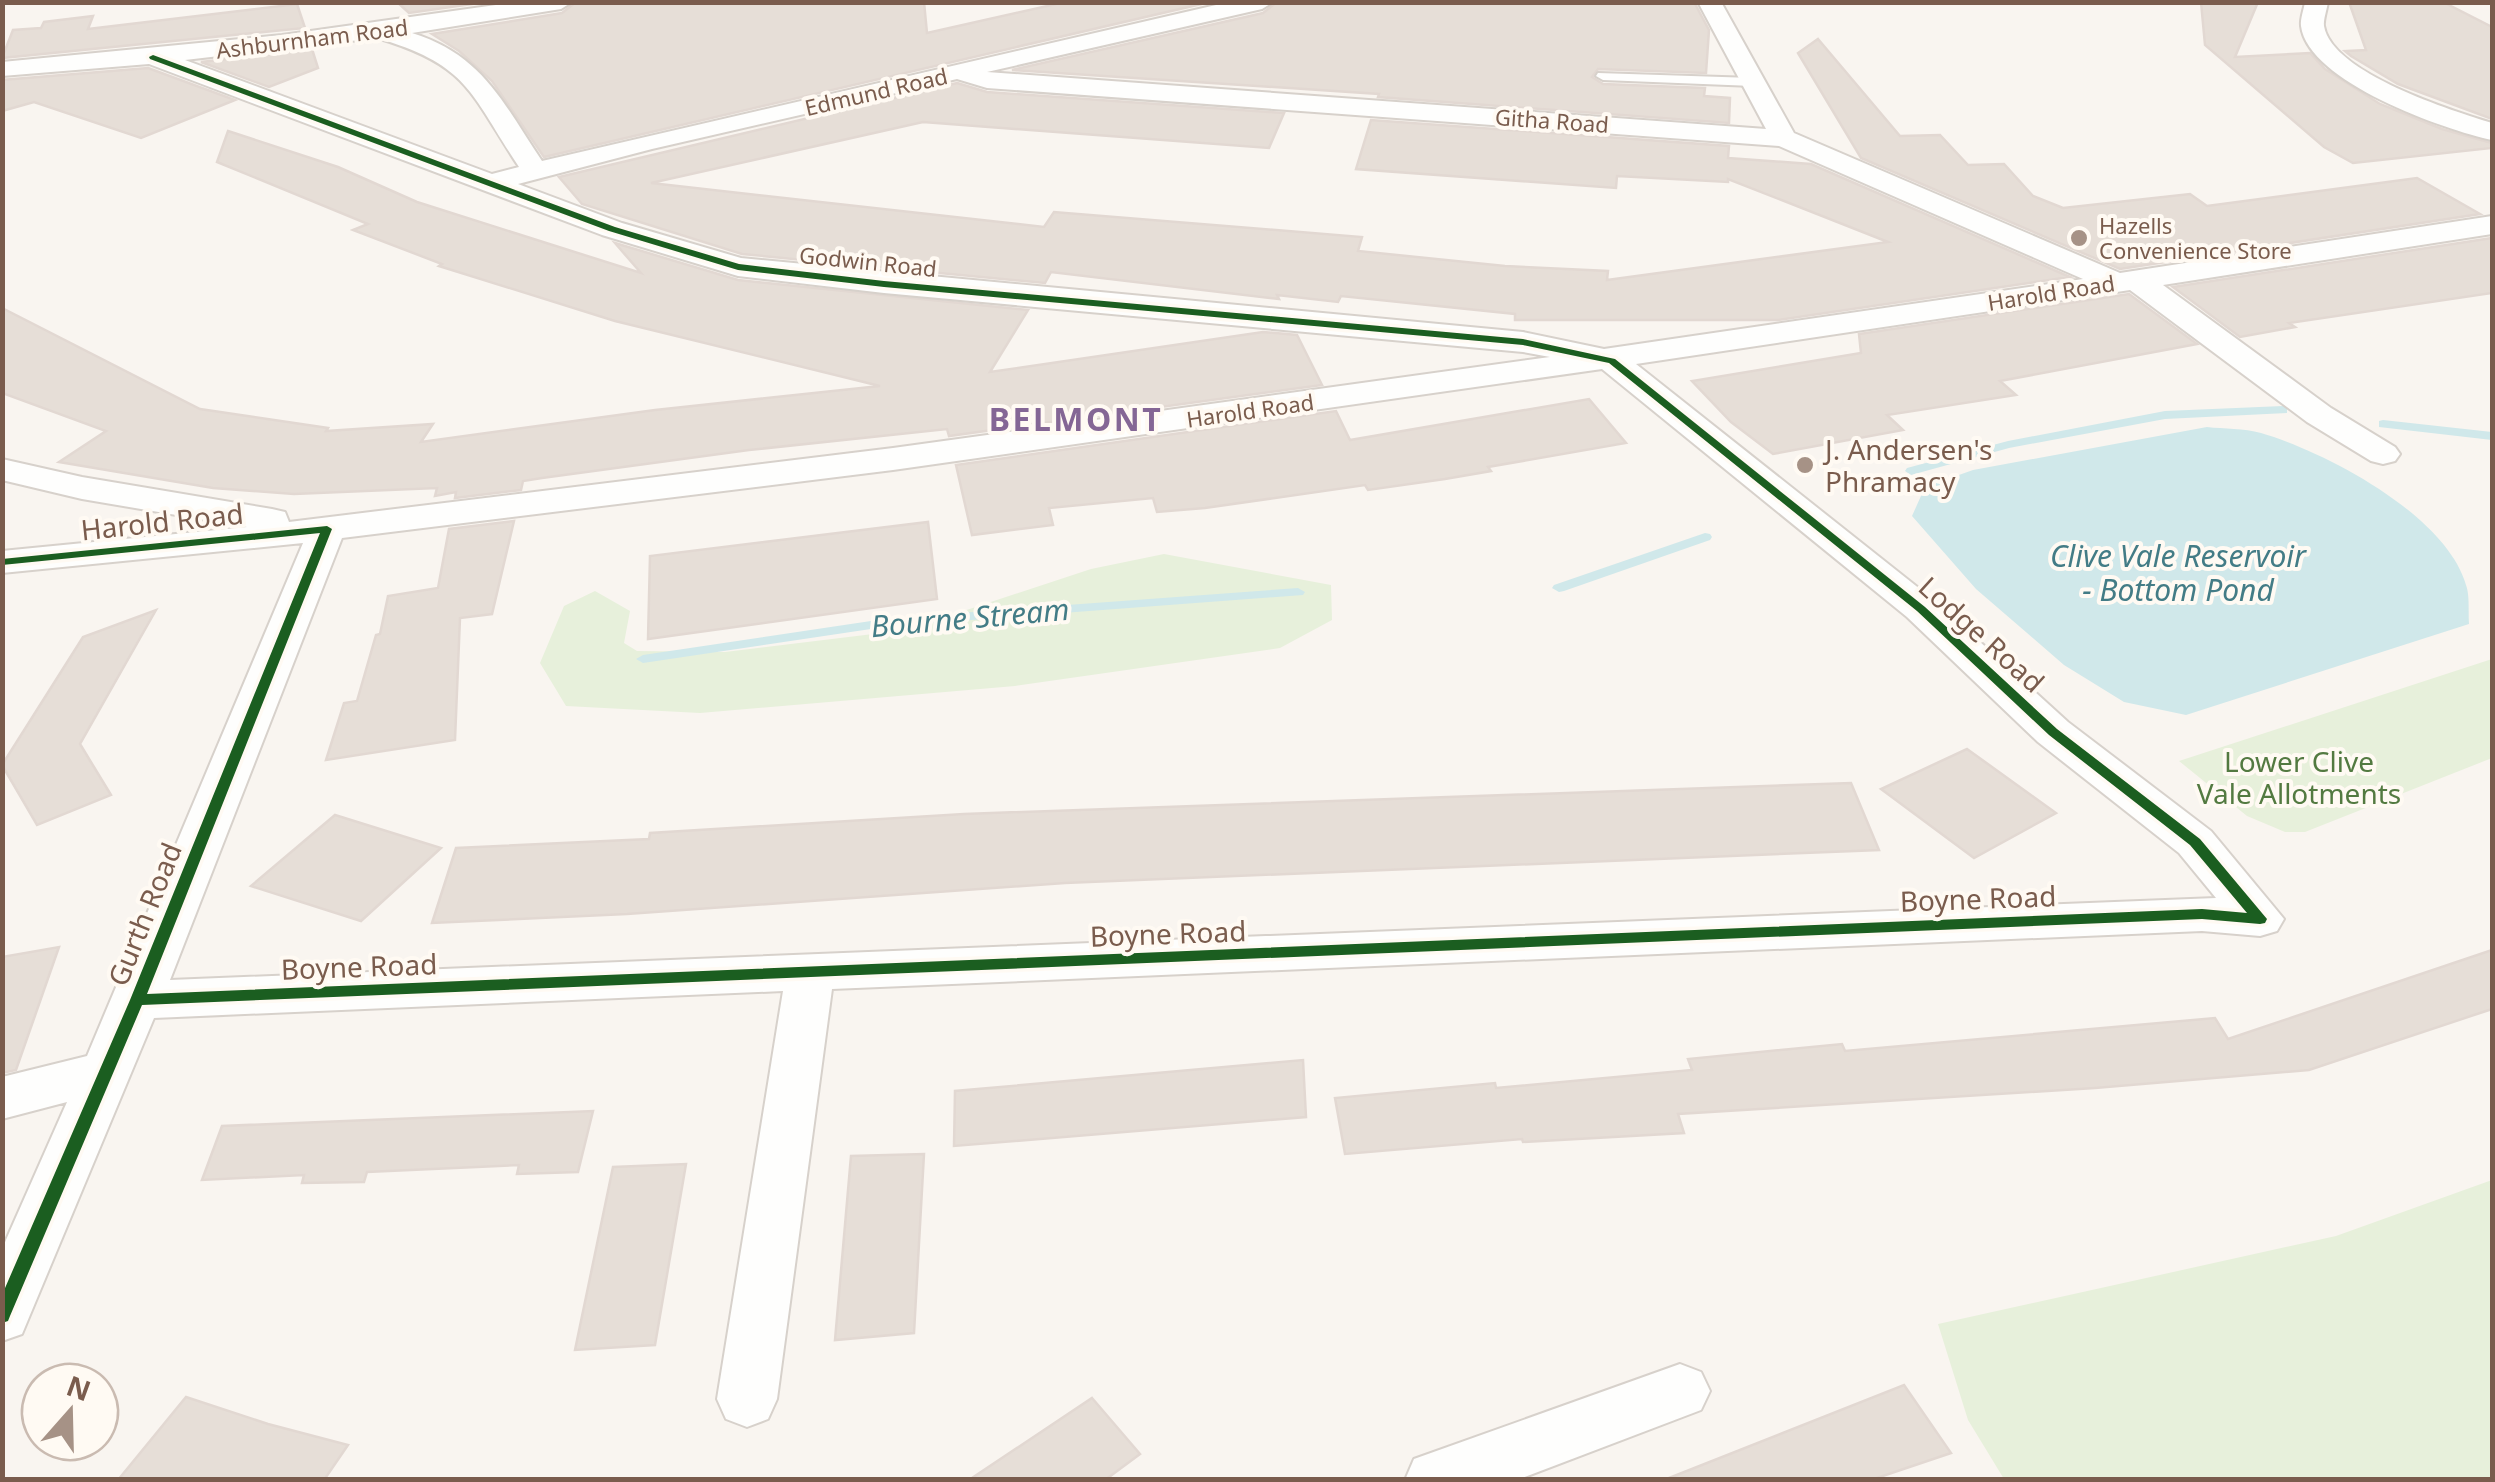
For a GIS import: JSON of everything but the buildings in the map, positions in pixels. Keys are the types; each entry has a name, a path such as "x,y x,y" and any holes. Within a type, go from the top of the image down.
{"street":[{"name":"Ashburnham Road","path":"2,69 152,58 561,2"},
{"name":"Edmund Road","path":"491,183 1262,2"},
{"path":"1710,2 1784,138"},
{"path":"2317,2 2311,13 2312,31 2321,47 2343,66 2381,90 2492,132"},
{"path":"377,30 445,53 456,62 510,127 534,171"},
{"name":"Godwin Road","path":"152,58 648,242 738,267 884,284 1523,342 1612,361"},
{"name":"Githa Road","path":"960,72 988,80 1784,138 2127,281 2382,454"},
{"name":"Harold Road","path":"2,562 327,529 725,481 1612,361 2492,225"},
{"name":"Lodge Road","path":"1612,361 1920,610 2053,732 2195,842 2260,919 2202,914"},
{"path":"2,468 82,488 327,529"},
{"name":"Gurth Road","path":"2,1316 137,1000 327,529"},
{"name":"Boyne Road","path":"137,1000 2202,914"},
{"path":"747,1399 810,974"},
{"path":"2,1098 103,1073"},
{"path":"1436,1480 1680,1391"}],"lane":[{"path":"1603,76 1753,82"}],"green space":[{"path":"1164,554 1331,585 1332,620 1280,648 1015,686 700,713 566,706 540,663 564,606 595,591 630,611 624,643 637,651 725,652 906,630 1091,569"},
{"name":"Lower Clive Vale Allotments","path":"2492,659 2492,758 2305,832 2285,832 2247,816 2179,761"},
{"path":"2492,1180 2492,1479 2004,1479 1968,1420 1938,1324 2336,1236"}],"water":[{"name":"Clive Vale Reservoir - Bottom Pond","path":"2207,427 2254,431 2288,442 2349,471 2409,511 2435,534 2454,559 2467,589 2469,624 2186,715 2124,702 2064,665 1976,589 1912,516 1925,487 1973,470"}],"waterway":[{"name":"Bourne Stream","path":"1911,471 2008,445 2165,415 2283,410"},
{"name":"Bourne Stream","path":"2383,424 2492,436"},
{"name":"Bourne Stream","path":"1559,588 1705,537"},
{"name":"Bourne Stream","path":"643,659 891,622 1298,592"}],"cycle path":[{"path":"137,1000 2202,914 2260,919 2195,842 2053,732 1921,609 1612,361 1523,342 884,284 738,267 612,229 153,57"},
{"path":"2,562 327,529 137,1000 2,1316"}],"place":[{"name":"Hazells Convenience Store","path":"2079,238"},
{"name":"J. Andersen's Phramacy","path":"1805,465"}],"district":[{"name":"BELMONT","path":"1076,418"}]}
